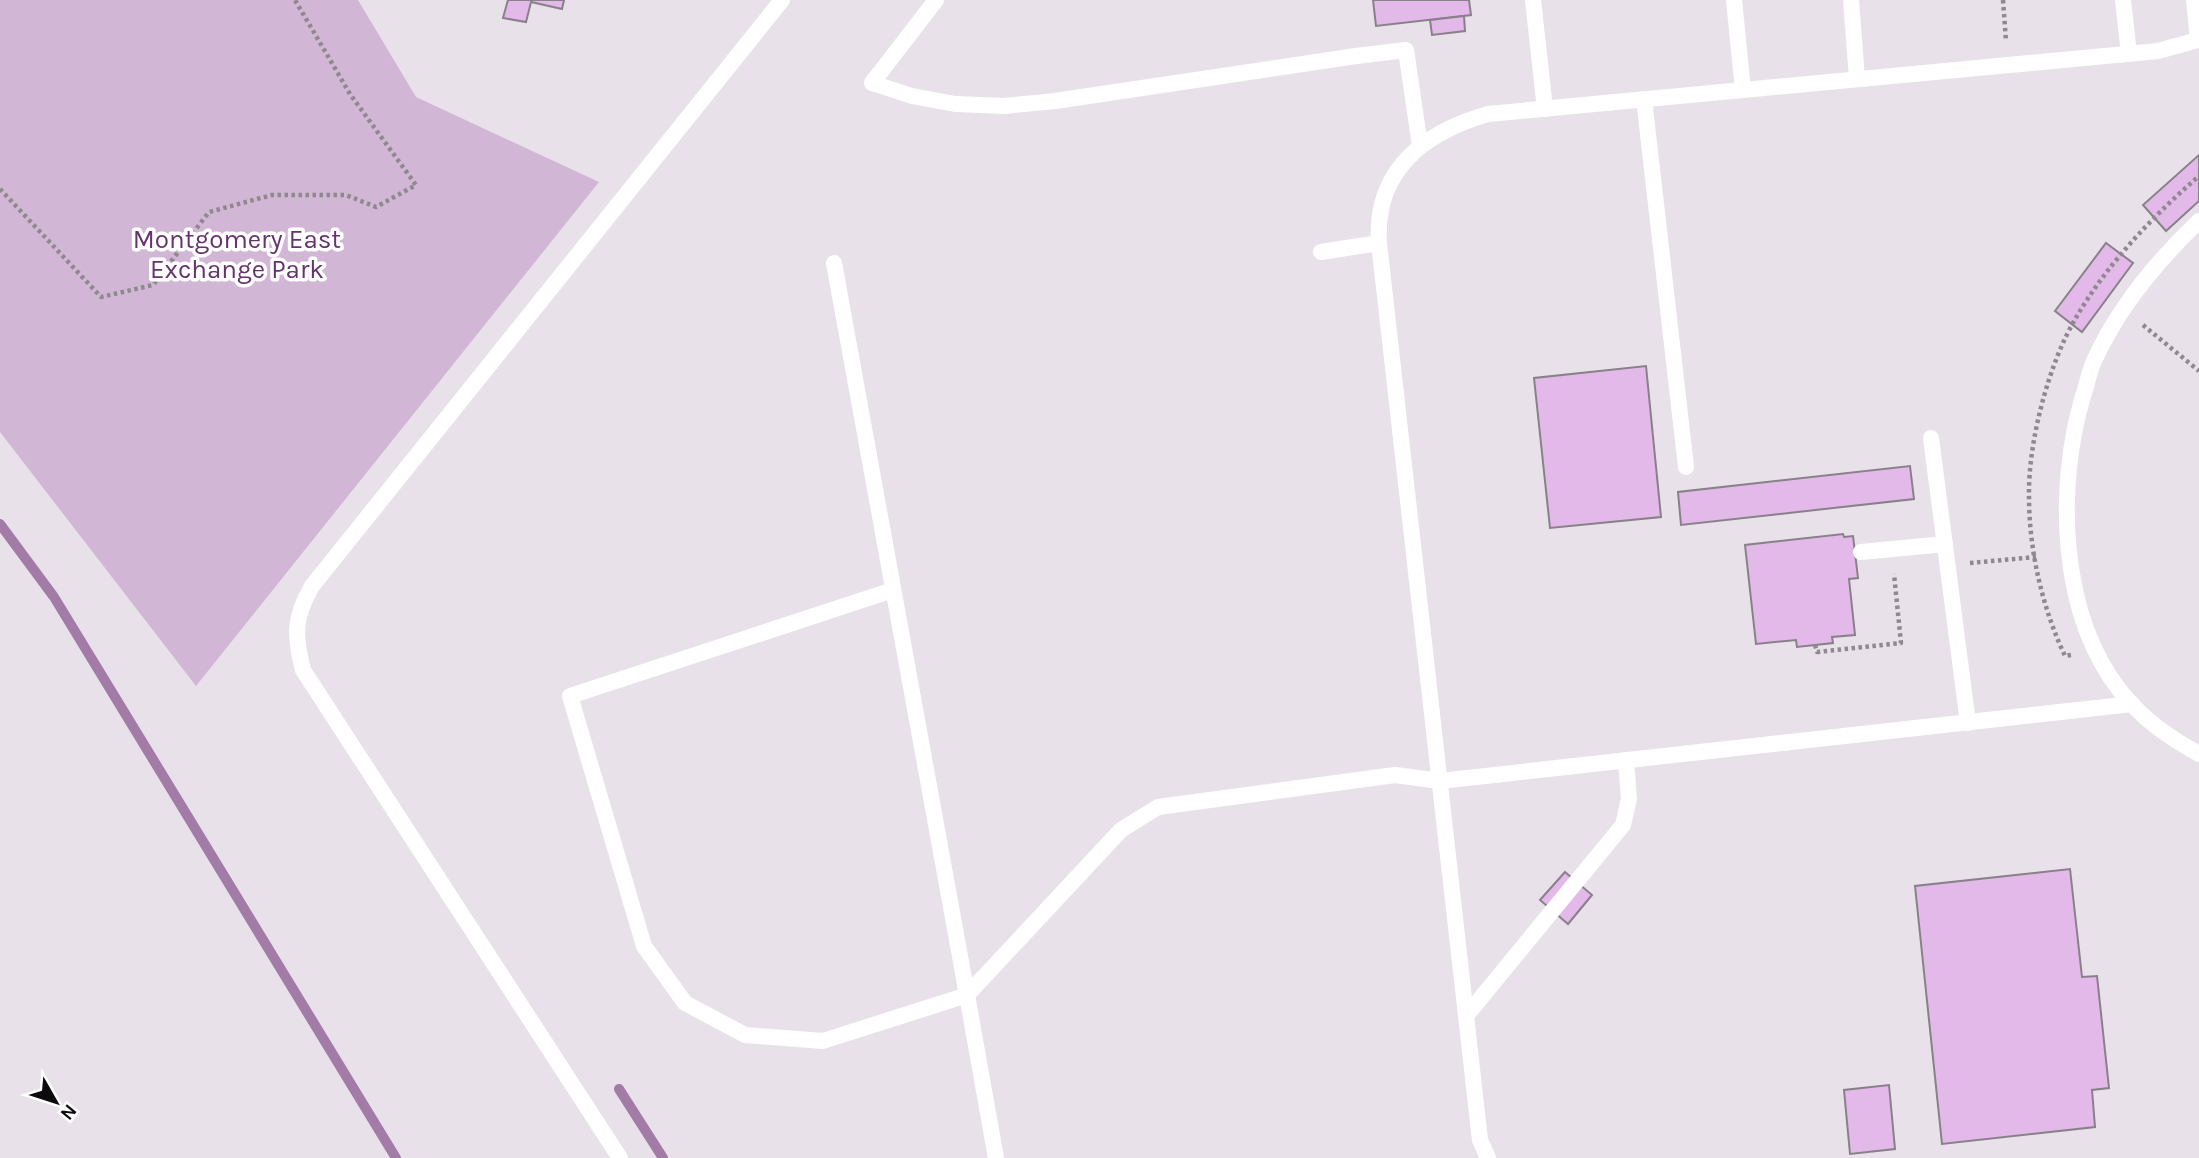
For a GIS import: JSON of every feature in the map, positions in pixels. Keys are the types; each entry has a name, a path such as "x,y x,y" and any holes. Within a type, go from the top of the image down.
{"lane":[{"path":"620,1158 303,670 296,626 301,604 312,586 782,0"},
{"path":"936,0 872,83 912,96 955,104 1004,106 1406,50 1420,146"},
{"path":"1533,0 1545,109"},
{"path":"1734,0 1743,90"},
{"path":"1851,0 1857,79"},
{"path":"2123,0 2129,54"},
{"path":"1488,1158 1480,1140 1379,243 1381,207 1391,181 1403,162 1420,146 1465,121 1488,114 2158,51 2198,40 2194,0"},
{"path":"1644,99 1686,467"},
{"path":"2199,221 2157,264 2123,309 2094,362 2076,421 2066,489 2069,548 2078,602 2095,648 2120,690 2147,721 2199,754"},
{"path":"1321,252 1379,243"},
{"path":"834,263 996,1158"},
{"path":"1931,438 1968,723"},
{"path":"1861,552 1945,544"},
{"path":"894,590 570,696 643,946 685,1003 745,1035 823,1041 967,995 1121,830 1158,807 1395,775 1440,781 2132,704"},
{"path":"1466,1016 1623,825 1629,799 1626,760"}],"path":[{"path":"0,189 101,297 153,285 209,212 272,195 346,195 376,207 416,185 350,94 295,0"},
{"path":"2003,0 2008,65"},
{"path":"2095,289 2199,371"},
{"path":"1815,645 1817,652 1901,643 1891,549"},
{"path":"1947,565 2035,556"}],"green space":[{"name":"Montgomery East Exchange Park","path":"0,0 358,0 416,97 599,182 196,686 0,432"}],"building":[{"path":"508,0 564,0 562,9 531,2 526,22 503,18"},
{"path":"1373,0 1469,0 1471,15 1376,26"},
{"path":"1464,16 1465,31 1432,35 1430,20"},
{"path":"2199,155 2199,201 2166,231 2143,205"},
{"path":"2106,243 2133,263 2082,332 2055,311"},
{"path":"1646,366 1661,517 1550,528 1534,378"},
{"path":"1910,466 1914,499 1681,525 1678,492"},
{"path":"1843,534 1844,537 1853,536 1858,578 1849,579 1855,635 1832,637 1833,643 1797,647 1796,640 1756,644 1745,545"},
{"path":"2070,869 2082,977 2097,976 2109,1088 2092,1090 2095,1127 1942,1144 1915,886"},
{"path":"1565,872 1592,895 1568,924 1540,900"},
{"path":"1889,1085 1895,1149 1850,1154 1844,1090"}],"waterway":[{"path":"0,524 54,597 396,1158"},
{"path":"619,1089 663,1158"}]}
